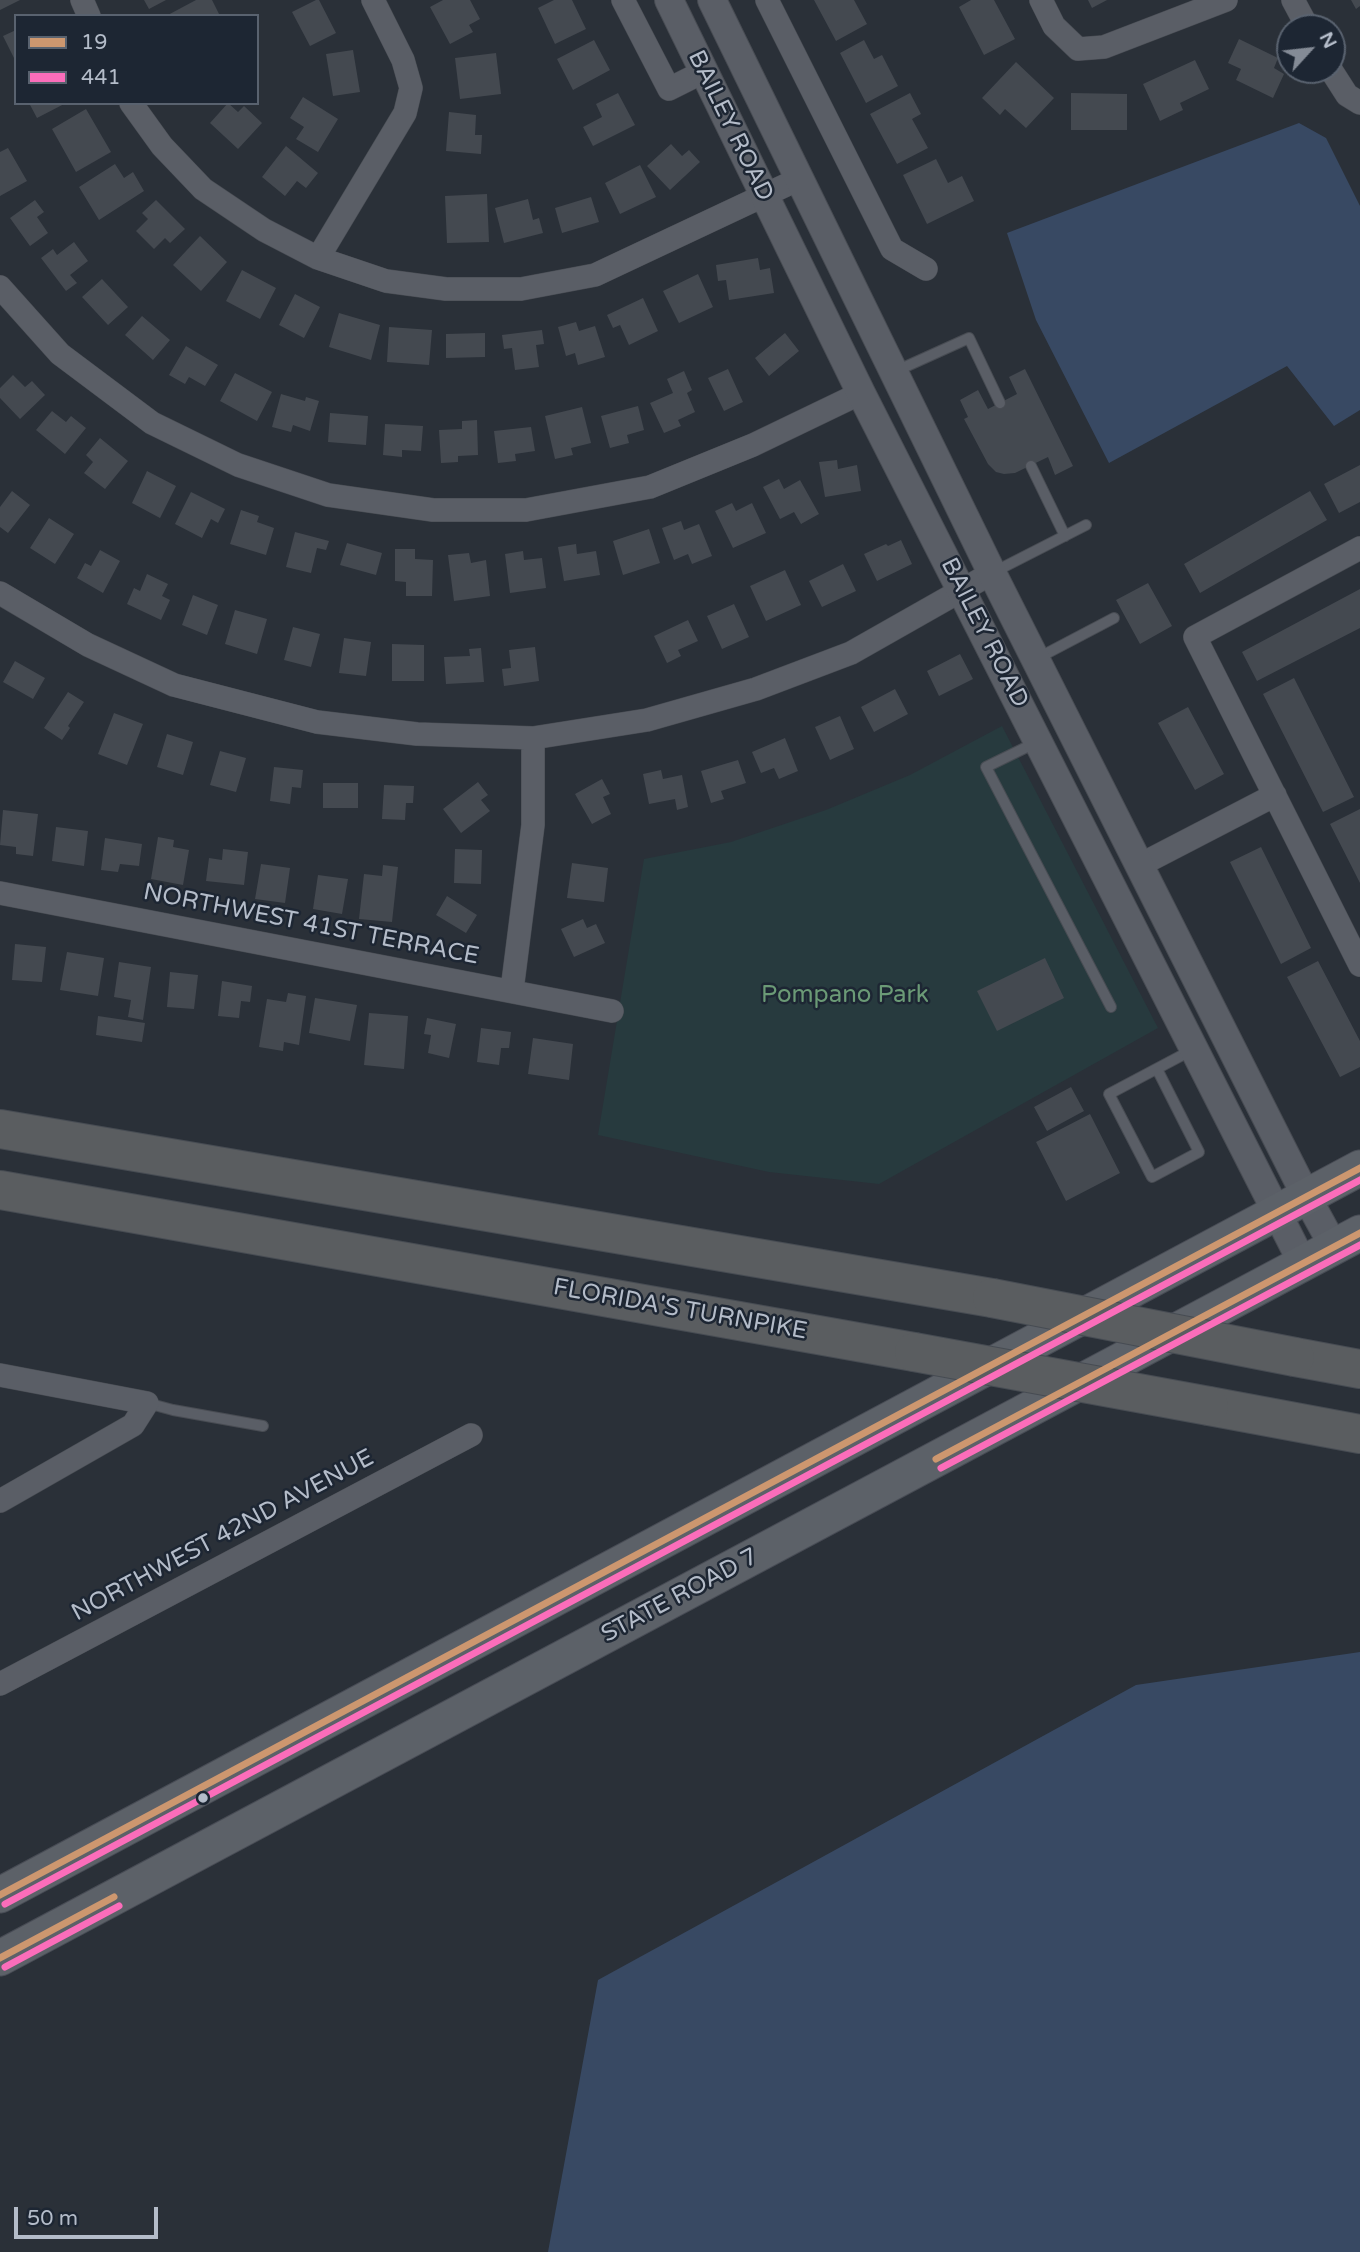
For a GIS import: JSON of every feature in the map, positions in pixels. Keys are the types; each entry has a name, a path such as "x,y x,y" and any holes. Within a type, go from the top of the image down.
{"highway":[{"path":"0,1129 992,1298 1360,1369"},
{"name":"FLORIDA'S TURNPIKE","path":"0,1190 1360,1434"}],"main road":[{"path":"0,1895 1360,1168"},
{"name":"STATE ROAD 7","path":"0,1958 1347,1240"}],"street":[{"path":"318,258 405,113 411,88 403,60 373,0"},
{"path":"623,0 669,89 703,72"},
{"name":"BAILEY ROAD","path":"669,0 862,393 1195,1049 1291,1204 1347,1240"},
{"name":"BAILEY ROAD","path":"712,0 893,373 1140,865 1291,1204 1303,1264"},
{"path":"767,0 892,248 926,269"},
{"path":"1041,0 1054,26 1078,49 1104,47 1226,0"},
{"path":"1340,84 1347,95 1360,103"},
{"path":"132,105 162,146 203,189 264,230 318,258 386,281 446,289 521,289 595,275 799,179"},
{"path":"0,287 60,354 152,423 238,465 328,495 433,510 526,510 650,487 753,445 862,393"},
{"path":"1360,548 1195,637 1360,965"},
{"path":"0,593 88,645 174,685 317,722 417,734 533,738 647,720 756,689 851,653 992,573"},
{"path":"1039,740 1069,725"},
{"path":"512,990 533,825 533,738"},
{"path":"1140,865 1275,795"},
{"name":"NORTHWEST 41ST TERRACE","path":"0,893 612,1011"},
{"path":"0,1375 147,1403 132,1425 0,1501"},
{"name":"NORTHWEST 42ND AVENUE","path":"0,1684 471,1435"}],"lane":[{"path":"893,373 969,338 1000,402"},
{"path":"1031,466 1065,536"},
{"path":"992,573 1086,525"},
{"path":"1035,659 1114,618"},
{"path":"1039,740 986,767 1111,1007"},
{"path":"1157,1069 1199,1152 1152,1177 1109,1094 1195,1049"},
{"path":"147,1403 263,1426"}],"green space":[{"name":"Pompano Park","path":"1002,726 1158,1028 879,1184 769,1172 598,1135 644,859 731,842 826,810 910,775"}],"water":[{"path":"1299,123 1326,138 1360,206 1360,410 1334,426 1287,366 1109,463 1036,320 1007,233"},
{"path":"1360,1652 1360,2252 548,2252 598,1980 1136,1685"}],"building":[{"path":"0,0 20,0 0,10"},
{"path":"144,0 166,0 149,9"},
{"path":"196,0 212,0 219,14 170,14"},
{"path":"319,0 336,33 310,46 292,12"},
{"path":"443,0 470,0 480,19 469,25 473,32 450,44 430,7"},
{"path":"554,0 572,0 586,29 555,44 538,8"},
{"path":"814,0 854,0 867,24 836,41"},
{"path":"971,0 994,0 1015,39 984,55 959,7"},
{"path":"1088,0 1107,0 1092,8"},
{"path":"1351,0 1360,0 1360,6 1356,9"},
{"path":"14,31 14,58 3,36"},
{"path":"1239,39 1276,57 1276,84 1279,84 1273,98 1236,80 1241,69 1228,63"},
{"path":"594,40 610,70 573,90 557,59"},
{"path":"864,40 874,59 882,55 898,86 866,103 840,53"},
{"path":"353,50 360,92 333,96 326,54"},
{"path":"496,53 501,94 460,99 455,58"},
{"path":"1195,60 1209,89 1180,103 1183,110 1160,121 1143,84"},
{"path":"1016,62 1054,98 1026,128 1005,109 1000,115 982,98"},
{"path":"618,93 635,125 593,146 583,127 602,117 596,104"},
{"path":"910,93 921,114 912,119 928,148 897,164 870,114"},
{"path":"1071,93 1127,94 1127,130 1071,130"},
{"path":"303,97 338,119 318,152 296,139 304,127 290,118"},
{"path":"30,105 62,105 37,118"},
{"path":"226,105 230,105 238,112 244,106 262,123 238,149 210,123"},
{"path":"86,109 111,152 76,172 52,129"},
{"path":"449,112 476,115 475,135 482,135 481,154 446,151"},
{"path":"671,144 682,156 689,150 700,162 670,190 647,166"},
{"path":"286,146 318,173 306,188 297,181 285,196 262,177"},
{"path":"8,148 27,181 0,196 0,152"},
{"path":"936,159 948,183 962,176 974,201 927,224 903,175"},
{"path":"115,164 124,178 133,172 144,191 99,220 79,187"},
{"path":"640,165 656,197 620,214 605,183"},
{"path":"487,194 489,242 447,243 445,196"},
{"path":"591,197 599,222 562,233 555,208"},
{"path":"528,199 533,220 539,218 543,233 504,243 495,208"},
{"path":"35,200 44,212 37,217 48,233 30,246 10,218"},
{"path":"156,200 185,229 170,243 165,238 154,249 136,231 148,219 142,213"},
{"path":"200,236 227,262 201,291 173,265"},
{"path":"74,242 88,261 70,275 77,283 66,291 41,258 53,249 57,255"},
{"path":"758,258 760,270 770,268 774,293 729,300 726,280 718,281 716,265"},
{"path":"242,270 276,288 260,319 226,301"},
{"path":"698,274 713,307 679,323 663,291"},
{"path":"102,279 128,307 108,325 82,297"},
{"path":"295,294 320,307 304,338 279,325"},
{"path":"643,298 658,331 629,345 620,325 613,328 607,315"},
{"path":"339,313 380,325 371,360 329,347"},
{"path":"142,316 170,340 153,360 125,335"},
{"path":"576,322 579,331 595,326 605,357 578,365 575,353 566,356 558,327"},
{"path":"389,327 432,330 429,365 387,362"},
{"path":"542,330 544,344 536,345 539,367 515,370 512,348 504,349 502,335"},
{"path":"485,333 485,357 446,358 446,334"},
{"path":"785,333 799,351 769,376 755,358"},
{"path":"186,346 218,365 205,386 189,377 185,384 169,375"},
{"path":"728,369 743,402 724,411 708,378"},
{"path":"1025,369 1073,466 1055,475 1048,457 1015,473 996,472 988,464 964,419 968,417 960,400 978,390 988,409 1017,394 1009,377"},
{"path":"684,371 692,390 687,393 695,412 678,420 681,426 664,433 650,403 673,393 667,379"},
{"path":"235,373 272,392 257,421 220,401"},
{"path":"13,375 25,387 32,381 45,395 20,419 0,398 0,388"},
{"path":"281,394 305,401 306,397 319,401 310,431 293,425 291,432 272,427"},
{"path":"638,406 644,430 627,435 629,443 610,448 601,416"},
{"path":"582,407 591,443 571,448 573,455 555,459 545,416"},
{"path":"52,411 66,422 71,416 86,428 65,454 36,430"},
{"path":"330,413 368,416 366,445 328,442"},
{"path":"477,420 478,455 458,456 458,462 441,463 439,430 462,429 462,421"},
{"path":"385,424 423,426 421,451 402,450 402,457 383,455"},
{"path":"531,427 535,451 515,454 516,461 498,463 494,431"},
{"path":"100,438 128,461 105,489 84,473 93,462 86,455"},
{"path":"837,460 838,469 857,465 861,491 825,497 819,462"},
{"path":"1360,465 1360,502 1339,513 1324,484"},
{"path":"147,471 176,486 160,518 132,503"},
{"path":"779,479 784,489 800,480 819,514 801,524 794,512 780,519 763,487"},
{"path":"12,491 30,505 8,533 0,527 0,507"},
{"path":"1310,491 1327,520 1200,593 1184,564"},
{"path":"191,492 225,509 218,523 211,519 202,538 175,524"},
{"path":"732,503 736,511 752,503 766,533 733,548 715,511"},
{"path":"241,510 259,516 257,522 274,528 266,555 230,544"},
{"path":"49,518 74,534 55,564 30,548"},
{"path":"681,521 684,530 699,524 712,556 692,564 688,554 674,560 662,528"},
{"path":"649,529 660,563 623,575 613,541"},
{"path":"295,532 329,541 326,550 317,548 311,573 286,567"},
{"path":"901,540 912,564 877,581 864,554"},
{"path":"347,543 382,553 376,575 340,565"},
{"path":"576,544 577,554 596,551 600,575 564,581 558,547"},
{"path":"395,549 415,549 415,559 433,560 432,596 406,596 406,582 395,581"},
{"path":"100,550 120,561 103,593 77,578 85,563 91,566"},
{"path":"523,551 524,560 542,558 546,588 510,593 505,554"},
{"path":"469,553 471,563 486,560 490,596 454,601 448,555"},
{"path":"843,564 856,591 822,607 809,581"},
{"path":"785,570 801,605 766,621 750,586"},
{"path":"147,574 168,584 162,596 170,600 161,620 127,604 134,588 140,591"},
{"path":"1148,583 1172,626 1140,644 1116,600"},
{"path":"1360,589 1360,628 1257,681 1242,652"},
{"path":"193,595 218,605 207,635 182,625"},
{"path":"734,604 749,637 722,649 707,616"},
{"path":"235,610 267,619 257,654 225,644"},
{"path":"688,620 698,641 678,650 681,656 667,663 654,636"},
{"path":"293,627 320,634 311,667 284,660"},
{"path":"344,638 371,642 366,676 339,673"},
{"path":"392,644 424,645 424,681 392,681"},
{"path":"535,647 539,681 504,686 502,669 511,668 509,650"},
{"path":"481,648 484,682 446,684 444,657 470,656 469,649"},
{"path":"960,654 973,679 939,696 927,671"},
{"path":"15,661 45,678 33,699 3,682"},
{"path":"1294,678 1354,797 1323,812 1263,694"},
{"path":"895,689 908,714 874,732 861,707"},
{"path":"68,692 84,702 62,740 44,728"},
{"path":"1188,707 1224,774 1195,790 1158,723"},
{"path":"114,713 143,724 127,765 98,754"},
{"path":"840,716 854,749 830,760 815,727"},
{"path":"167,734 193,742 183,775 157,767"},
{"path":"785,738 798,771 779,779 774,768 761,773 752,752"},
{"path":"220,751 246,758 236,792 210,785"},
{"path":"738,760 746,783 721,791 724,799 711,803 701,771"},
{"path":"274,767 303,770 301,788 292,787 290,804 270,801"},
{"path":"661,770 663,779 682,775 688,807 677,810 675,799 649,804 643,774"},
{"path":"602,779 610,794 603,797 611,814 592,824 575,794"},
{"path":"478,782 488,795 481,800 490,811 461,833 443,809"},
{"path":"323,783 358,783 358,808 323,808"},
{"path":"384,785 414,786 413,803 406,803 405,820 382,819"},
{"path":"1360,809 1360,883 1330,824"},
{"path":"3,810 38,814 33,856 16,854 16,847 0,845"},
{"path":"56,827 88,831 84,866 52,861"},
{"path":"158,837 174,840 173,847 189,850 183,885 151,879"},
{"path":"105,838 142,844 139,866 120,864 118,872 101,870"},
{"path":"1261,847 1311,948 1281,964 1230,862"},
{"path":"223,849 248,852 244,885 206,881 209,858 222,860"},
{"path":"455,849 482,850 481,884 454,883"},
{"path":"572,863 608,868 604,902 567,898"},
{"path":"261,864 290,868 285,903 255,899"},
{"path":"383,865 398,867 392,922 359,919 364,874 382,876"},
{"path":"318,875 348,879 342,914 313,909"},
{"path":"447,896 477,915 466,933 436,915"},
{"path":"583,919 587,928 596,924 605,943 574,957 561,929"},
{"path":"15,944 46,947 42,982 12,980"},
{"path":"67,952 104,958 98,996 60,990"},
{"path":"1045,958 1064,998 997,1031 977,991"},
{"path":"1318,961 1360,1041 1360,1067 1340,1077 1287,977"},
{"path":"119,962 151,967 143,1020 128,1017 131,1000 114,997"},
{"path":"170,972 198,975 194,1009 167,1007"},
{"path":"222,981 252,986 250,1002 241,1001 239,1018 218,1016"},
{"path":"288,993 306,996 299,1045 284,1042 283,1051 259,1047 267,999 286,1002"},
{"path":"315,998 357,1005 350,1041 309,1033"},
{"path":"369,1013 408,1016 404,1069 364,1065"},
{"path":"98,1016 145,1023 142,1042 96,1035"},
{"path":"427,1018 456,1024 449,1058 428,1053 431,1035 424,1034"},
{"path":"481,1028 511,1032 509,1048 501,1048 499,1065 477,1062"},
{"path":"533,1038 573,1044 569,1080 528,1074"},
{"path":"1071,1087 1084,1111 1047,1131 1034,1107"},
{"path":"1090,1114 1120,1173 1066,1201 1036,1142"}],"transit line":[{"name":"19","path":"0,1895 1360,1168"},
{"name":"441","path":"5,1904 1360,1180"},
{"name":"19","path":"936,1459 1360,1233"},
{"name":"441","path":"941,1468 1360,1245"},
{"name":"19","path":"0,1958 114,1897"},
{"name":"441","path":"5,1967 119,1906"}]}
